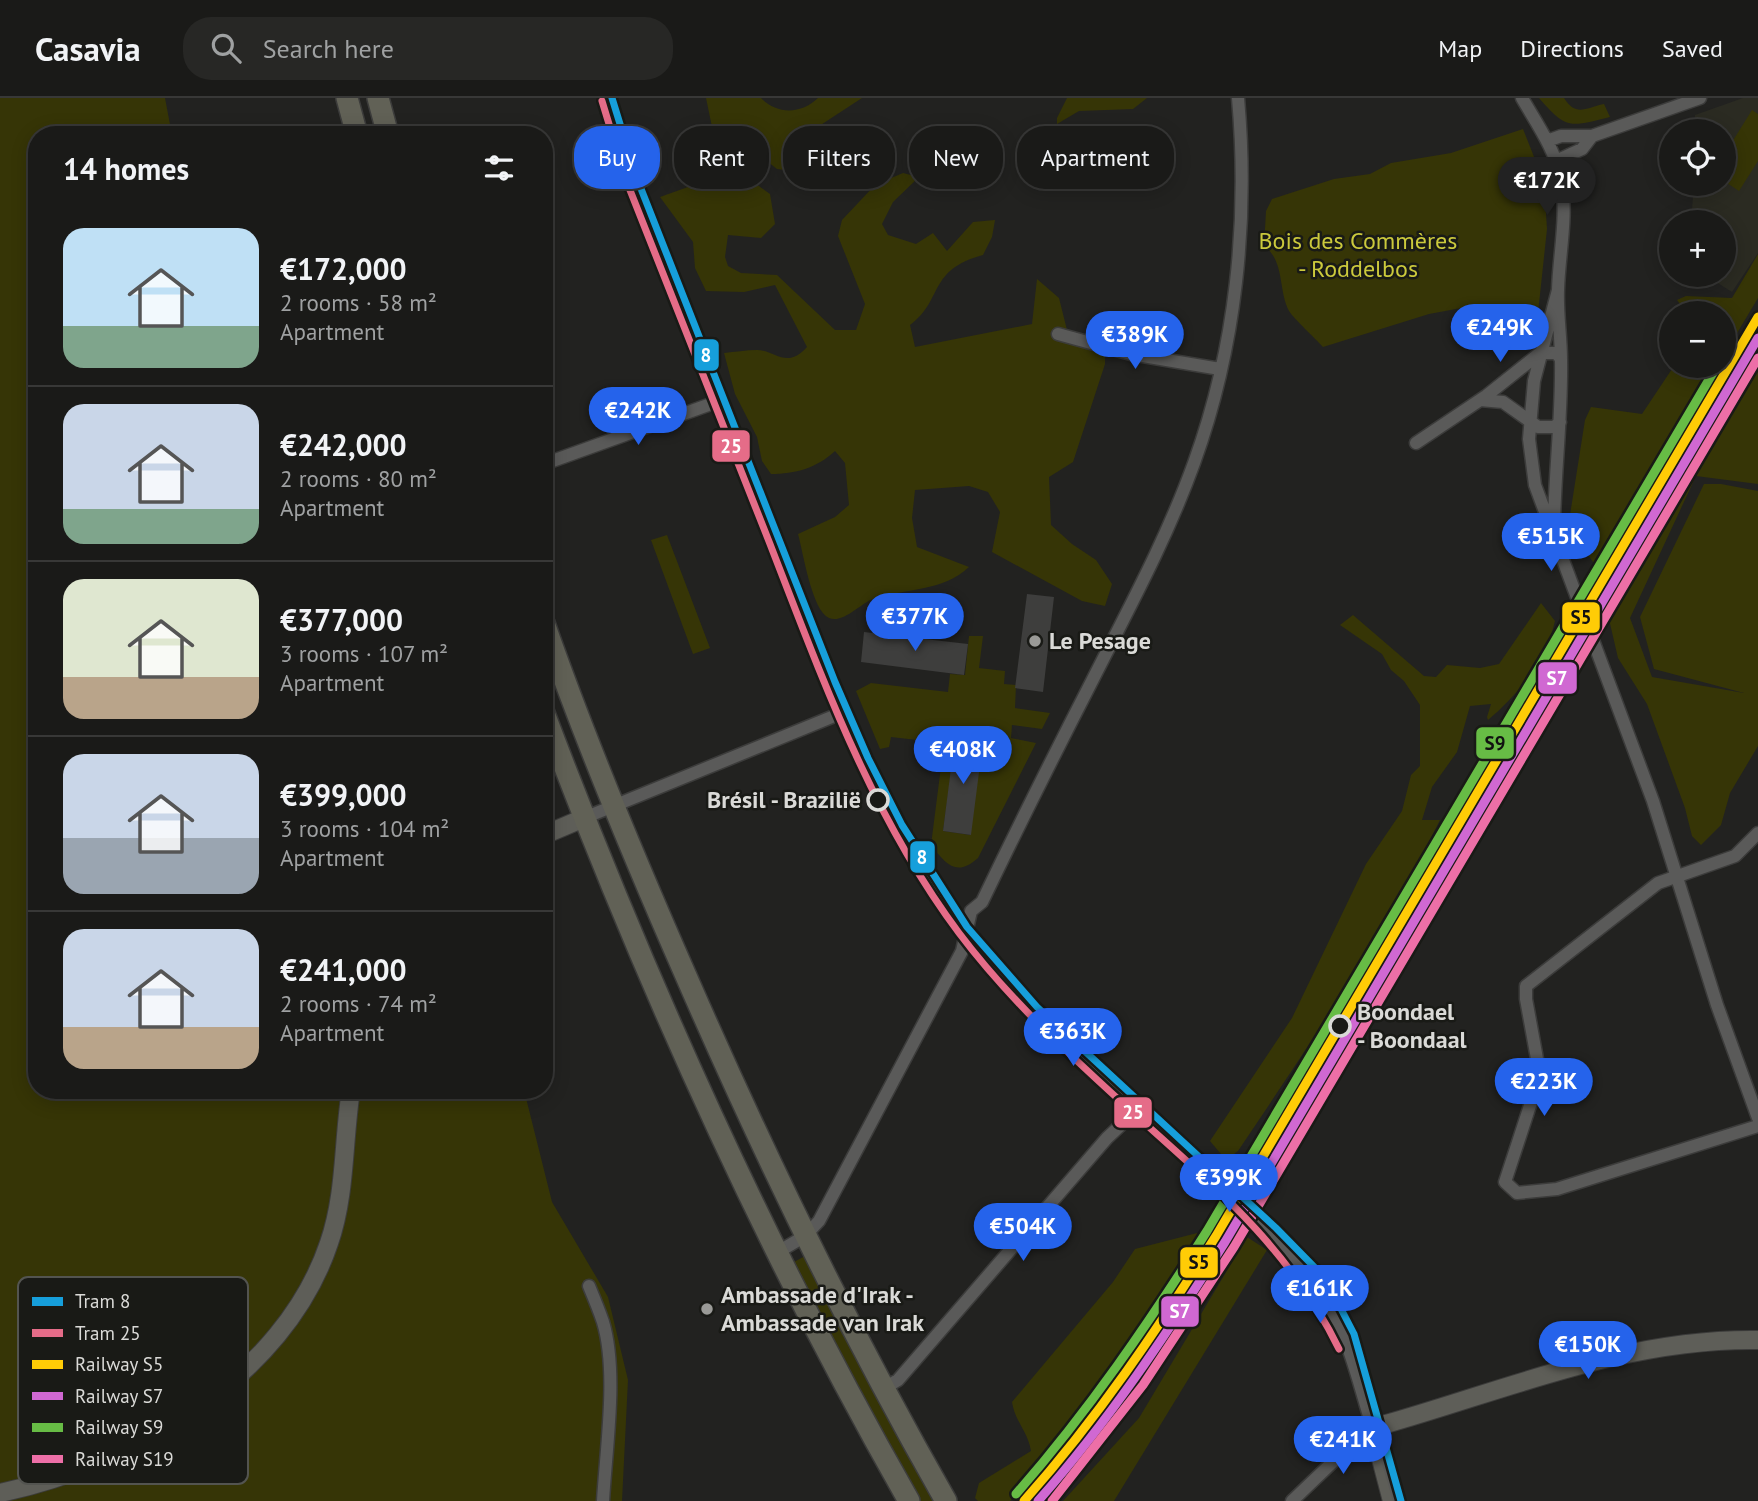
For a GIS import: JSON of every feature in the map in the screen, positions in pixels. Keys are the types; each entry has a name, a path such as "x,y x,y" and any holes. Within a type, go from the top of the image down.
{"main road":[{"path":"347,98 355,126"},
{"path":"379,98 386,126"},
{"path":"553,647 614,806 710,1033 805,1236 883,1389 946,1501"},
{"path":"553,737 584,818 683,1050 778,1252 849,1394 909,1501"}],"street":[{"path":"609,98 634,177 844,712 872,778 897,827 966,931 1035,1009 1257,1217 1305,1269 1331,1308 1347,1345 1392,1501"},
{"path":"778,1252 805,1236 819,1221 962,951 971,911 982,902 1080,704 1123,624 1171,521 1202,440 1232,309 1240,237 1242,178 1238,98"},
{"path":"1522,98 1548,141 1561,181 1564,224 1558,290 1560,422 1555,471 1554,532"},
{"path":"1548,141 1561,136 1592,136 1700,98"},
{"path":"1556,161 1582,149 1592,136"},
{"path":"1558,290 1540,353 1530,421 1529,439 1535,485 1653,801 1717,1005 1758,1118"},
{"path":"1058,334 1131,354 1220,369"},
{"path":"1416,443 1480,400 1540,353 1556,353 1561,359"},
{"path":"553,461 722,400"},
{"path":"1480,400 1503,402 1538,427 1548,428 1560,422"},
{"path":"1534,473 1537,479 1547,481 1552,479 1555,471"},
{"path":"553,831 844,712"},
{"path":"1758,833 1735,856 1677,875 1648,890 1526,986 1525,999 1540,1075 1505,1182 1517,1193 1557,1189 1758,1126"},
{"path":"248,1366 282,1326 309,1288 329,1244 342,1184 349,1099"},
{"path":"883,1389 898,1380 1107,1138 1139,1108"},
{"path":"589,1286 603,1323 608,1356 609,1410 603,1501"},
{"path":"1292,1501 1338,1457 1366,1446 1386,1424 1623,1352 1690,1342 1758,1340"},
{"path":"0,1493 40,1484"}],"shaded area":[{"path":"1743,98 1758,98 1758,253 1736,286 1736,210 1692,210 1693,196 1736,196 1736,119 1695,119 1695,115"}],"green space":[{"path":"0,98 165,98 170,126 28,126 28,1099 526,1099 552,1202 608,1297 628,1380 622,1501 0,1501"},
{"path":"706,98 761,98 767,104 782,110 797,110 818,98 862,98 819,126 783,126 783,170 769,163 769,126 712,126"},
{"path":"1067,98 1147,98 1133,109 1079,111 1057,124 1057,118"},
{"path":"1539,98 1564,98 1573,108 1581,110 1604,104 1610,117 1586,123 1570,123 1556,116"},
{"path":"1752,110 1758,114 1758,161 1739,191 1736,189 1736,136"},
{"name":"Bois des Commères - Roddelbos","path":"1523,129 1544,182 1547,229 1538,313 1472,306 1429,314 1323,347 1289,311 1275,260 1264,246 1266,211 1272,199 1334,179 1370,174 1391,163 1451,153"},
{"path":"903,173 909,174 909,187 893,202 882,224 888,235 916,244 933,233 947,251 973,222 995,220 992,237 983,255 965,261 944,277 928,306 910,325 915,347 1032,324 1037,279 1059,298 1068,334 1105,349 1105,364 1073,462 1049,477 1051,525 1072,544 1096,560 1112,584 1105,606 1082,601 992,552 1000,512 988,492 969,486 915,490 912,518 917,547 969,567 959,575 936,585 873,599 840,618 829,618 818,604 798,534 835,517 849,505 845,463 835,451 821,462 805,469 771,474 762,461 757,437 735,394 724,353 757,350 787,358 800,354 807,347 775,285 744,292 706,291 695,268 693,242 660,197 682,189 763,189 770,194 775,224 761,238 728,235 725,257 728,266 741,273 777,275 835,330 856,330 865,304 838,236 842,220 871,189 895,189 895,176"},
{"path":"1758,254 1758,298 1736,335 1736,301 1677,300 1686,296 1732,298"},
{"path":"1758,364 1758,484 1696,476 1630,618 1652,677 1744,693 1654,669 1640,617 1704,484 1721,484 1758,491 1758,746 1730,793 1721,825 1701,845 1692,836 1685,808 1647,704 1618,658 1605,602"},
{"path":"1666,378 1710,378 1596,566 1577,540 1570,515 1585,420 1591,407 1642,414"},
{"path":"667,535 710,648 693,654 651,540"},
{"path":"1541,603 1555,621 1538,663 1520,688 1488,720 1491,704 1470,706 1457,752 1432,787 1422,820 1440,820 1395,906 1319,1030 1238,1151 1226,1160 1210,1141 1292,1018 1366,864 1402,811 1411,775 1420,766 1420,705 1404,681 1391,670 1382,654 1340,625 1353,615 1424,676 1436,677 1447,665 1480,668 1499,664"},
{"path":"969,636 983,636 979,668 1005,671 1004,684 1016,685 1015,708 1050,713 1042,729 1012,725 1011,738 1036,743 978,858 963,867 957,867 946,862 931,845 944,743 891,737 889,747 880,749 856,691 871,683 948,692 950,674 965,675","holes":["956,737 982,741 970,835 943,831"]},
{"path":"1205,1231 1135,1337 1103,1374 1056,1445 1010,1501 978,1501 975,1498 979,1483 1031,1451 1012,1402 1113,1282 1135,1249"},
{"path":"1247,1237 1267,1250 1114,1501 1063,1501 1139,1418"},
{"path":"805,1256 938,1501 917,1501 889,1454 794,1262"}],"building":[{"name":"Le Pesage","path":"1027,594 1054,597 1043,692 1015,688"},
{"path":"864,632 968,644 964,675 861,662"},
{"path":"955,737 983,741 971,835 943,831"}],"tram line":[{"name":"8","path":"612,98 636,176 835,682 868,758 902,825 967,927 1037,1007 1276,1228 1325,1278 1354,1334 1401,1501"},
{"name":"25","path":"602,101 626,180 809,645 851,745 900,842 959,933 1000,983 1068,1052 1251,1223 1299,1282 1339,1349"},
{"path":"1348,1344 1394,1501"}],"rail line":[{"name":"S5","path":"1024,1501 1077,1438 1126,1373 1216,1236 1758,317"},
{"name":"S7","path":"1038,1501 1137,1375 1225,1242 1758,338"},
{"name":"S19","path":"1052,1501 1143,1385 1234,1247 1758,358"},
{"name":"S9","path":"1016,1494 1117,1366 1207,1231 1710,378"}],"place":[{"name":"Le Pesage","path":"1035,641"},
{"name":"Brésil - Brazilië","path":"878,800"},
{"name":"Boondael - Boondaal","path":"1340,1026"},
{"name":"Ambassade d'Irak - Ambassade van Irak","path":"707,1309"}]}
